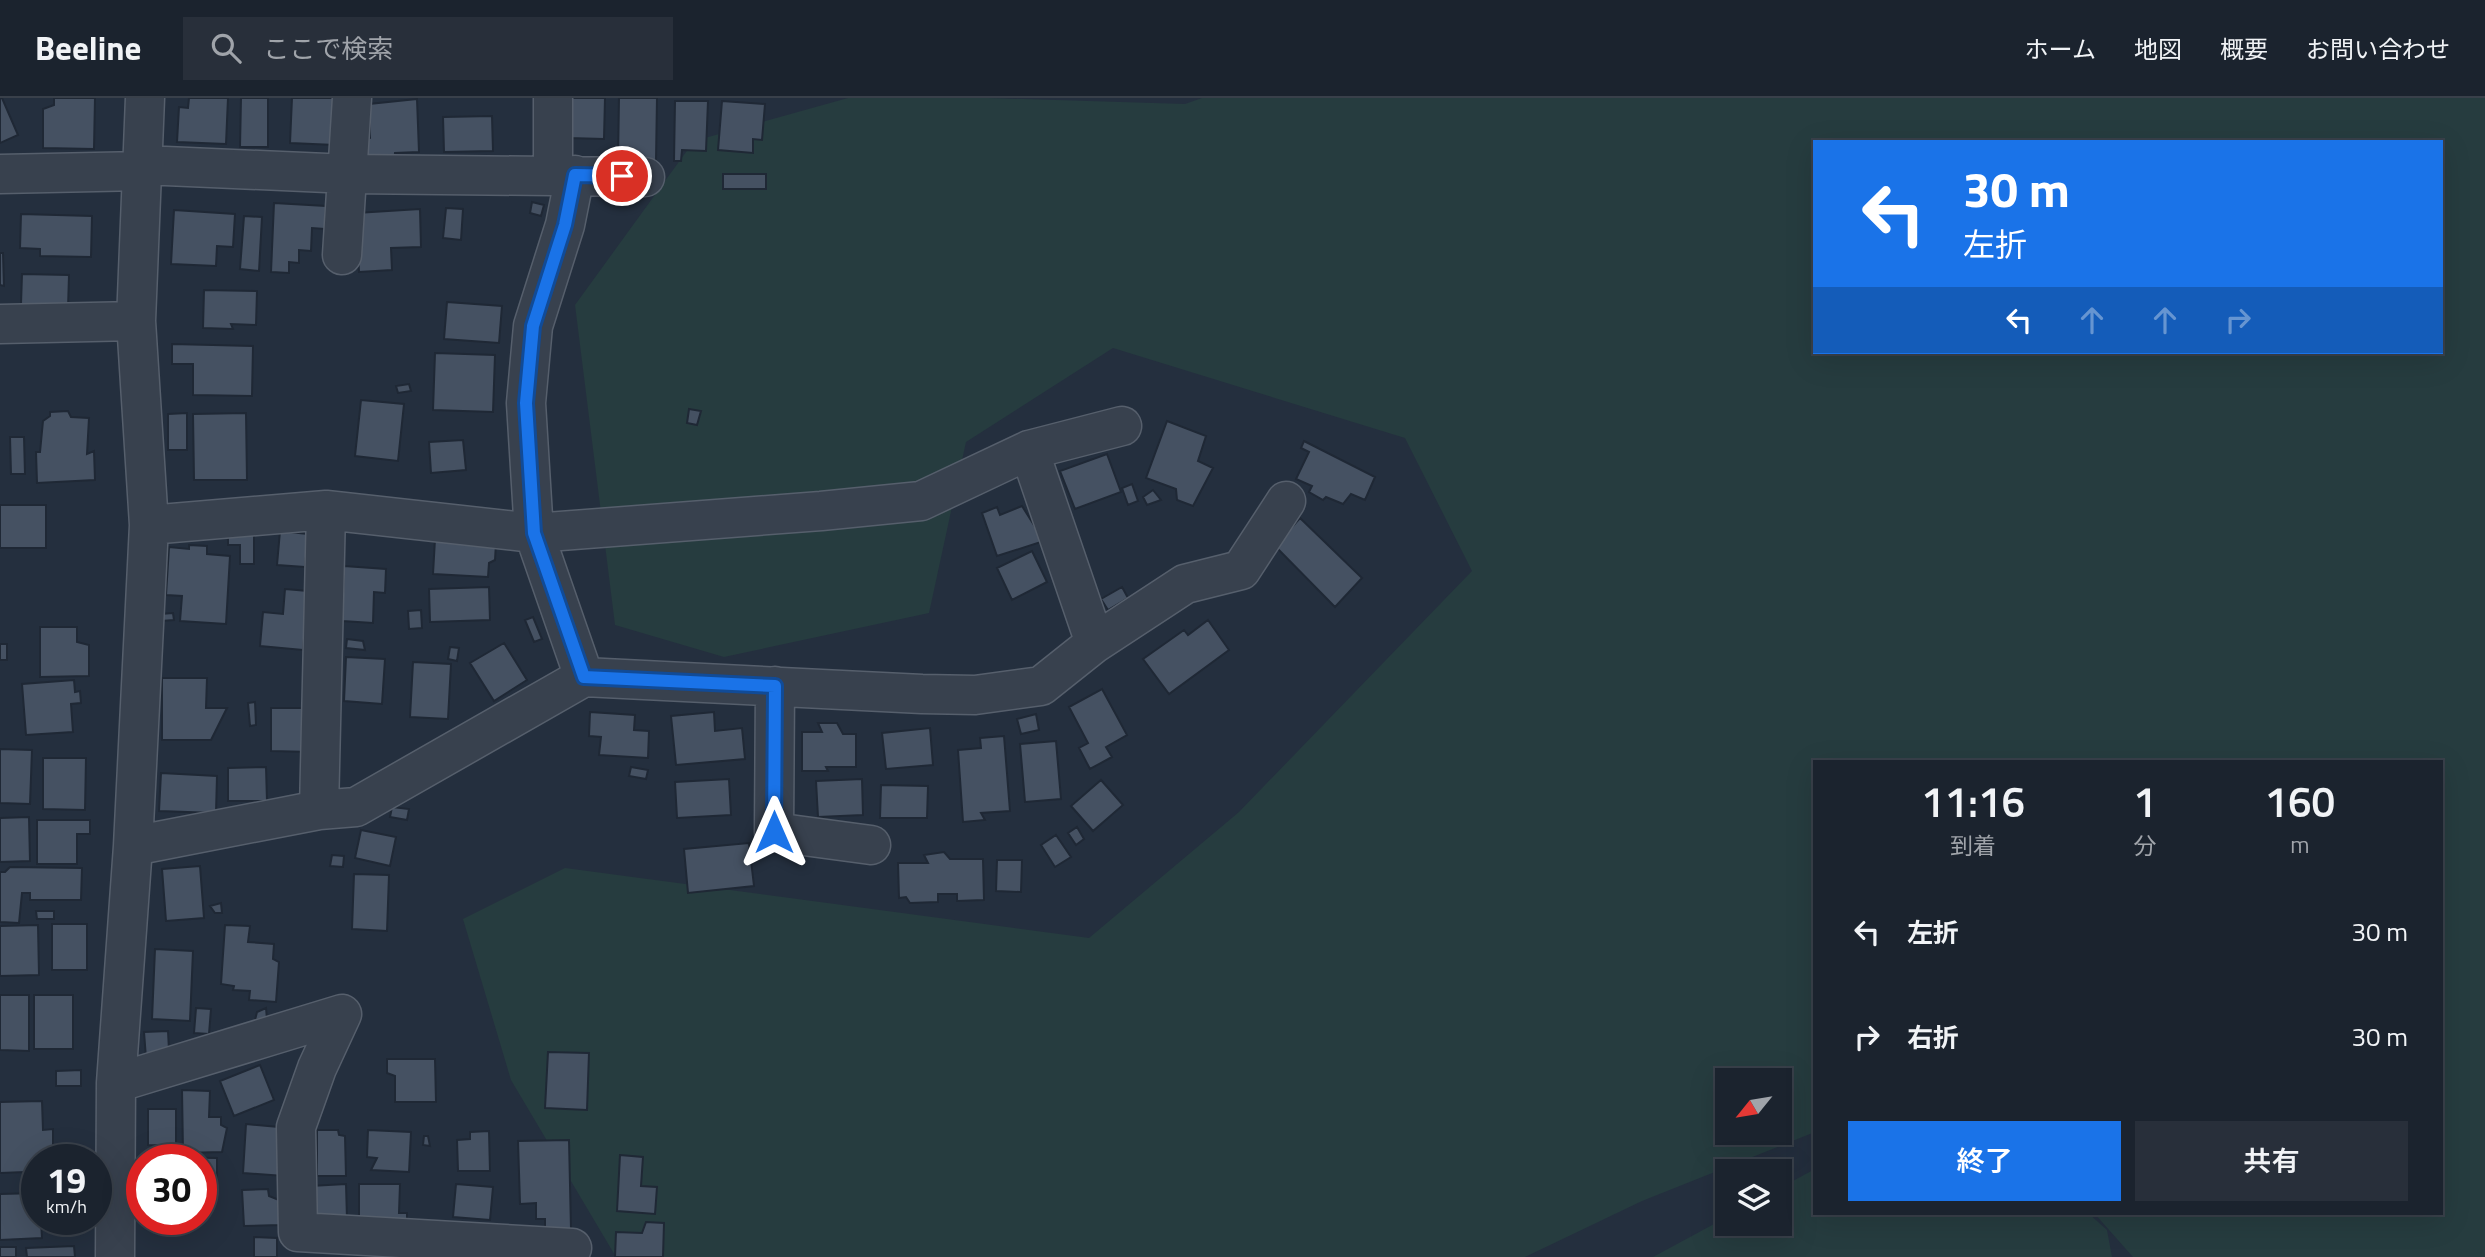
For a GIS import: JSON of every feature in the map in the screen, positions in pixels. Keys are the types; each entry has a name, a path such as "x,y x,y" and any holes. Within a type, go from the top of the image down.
{"street":[{"path":"115,1257 116,1083 134,846 149,525 136,321 145,98"},
{"path":"342,255 352,98"},
{"path":"553,98 564,175 565,225 533,326 526,403 534,533 584,677"},
{"path":"0,174 143,168 349,174 645,177"},
{"path":"0,324 136,321"},
{"path":"149,525 326,510 534,533 821,512 921,501 1028,450 1122,426"},
{"path":"1028,450 1096,643"},
{"path":"134,846 319,810 356,807 584,677 975,695 1041,686 1096,643 1185,584 1241,570 1286,501"},
{"path":"319,810 326,510"},
{"path":"775,686 774,832 872,845"},
{"path":"116,1083 342,1014 317,1068 296,1127 297,1245 572,1248"}],"green space":[{"path":"848,98 989,98 1185,104 1202,98 2485,98 2485,1257 2133,1257 2096,1215 2443,1215 2443,760 1813,760 1813,1133 1792,1141 1792,1068 1715,1068 1715,1145 1782,1145 1747,1159 1715,1159 1715,1172 1642,1201 1525,1257 616,1257 511,1080 463,919 565,868 1089,938 1239,812 1472,571 1405,438 1113,348 966,442 929,613 724,657 615,625 575,305 694,141"},
{"path":"1813,1170 1813,1215 2090,1215 2107,1230 2112,1257 1653,1257 1715,1223 1715,1236 1792,1236 1792,1181"}],"building":[{"path":"0,98 18,135 0,143"},
{"path":"54,98 95,98 94,149 43,148 43,109 54,105"},
{"path":"189,98 228,98 226,144 177,142 179,107 188,108"},
{"path":"241,98 268,98 268,147 240,147"},
{"path":"292,98 337,98 335,145 290,143"},
{"path":"569,98 605,98 604,139 568,138"},
{"path":"619,98 657,98 656,161 618,160"},
{"path":"417,99 419,152 395,153 394,163 364,164 363,139 370,138 369,104"},
{"path":"675,101 708,101 706,151 682,150 681,161 674,161"},
{"path":"722,101 765,104 762,140 753,139 753,153 718,150"},
{"path":"492,116 493,151 444,152 443,117"},
{"path":"723,174 766,174 766,189 723,189"},
{"path":"532,202 544,205 541,216 530,213"},
{"path":"274,203 326,206 325,229 312,228 311,251 299,250 299,263 289,262 289,273 271,272"},
{"path":"446,208 463,209 461,240 443,238"},
{"path":"420,209 421,247 391,248 392,270 359,272 356,213"},
{"path":"174,210 235,214 233,247 217,246 216,266 171,264"},
{"path":"21,214 92,216 91,257 40,256 40,249 20,248"},
{"path":"244,216 262,217 259,271 240,269"},
{"path":"0,253 3,253 4,286 0,285"},
{"path":"22,274 69,275 68,309 36,308 34,304 21,304"},
{"path":"204,290 257,291 256,325 231,324 233,329 203,328"},
{"path":"447,302 502,306 499,343 444,339"},
{"path":"172,344 253,346 252,396 193,395 193,364 172,364"},
{"path":"435,353 495,355 493,412 433,410"},
{"path":"409,384 411,391 398,393 396,386"},
{"path":"361,400 404,404 398,461 355,456"},
{"path":"689,409 701,411 697,425 687,423"},
{"path":"68,411 71,417 89,418 87,454 94,451 95,480 37,483 36,452 40,452 43,421 50,416 50,412"},
{"path":"187,413 187,450 168,450 168,414"},
{"path":"246,413 247,480 194,480 193,414"},
{"path":"1167,421 1206,436 1198,461 1213,468 1193,506 1177,500 1176,489 1146,478"},
{"path":"10,437 24,437 25,474 11,474"},
{"path":"463,440 466,470 431,473 429,442"},
{"path":"1304,441 1375,477 1365,500 1351,494 1343,504 1326,497 1323,500 1309,492 1312,486 1296,479 1309,452 1301,448"},
{"path":"1107,454 1121,492 1075,509 1060,471"},
{"path":"1132,484 1138,501 1128,505 1122,488"},
{"path":"1153,490 1161,500 1147,505 1143,497"},
{"path":"0,505 46,505 46,548 0,548"},
{"path":"1022,506 1044,541 997,556 982,513 997,507 1000,515"},
{"path":"1300,518 1362,578 1335,607 1275,546"},
{"path":"280,531 308,534 305,567 277,565"},
{"path":"254,533 254,564 240,564 240,545 228,545 228,534"},
{"path":"435,539 496,543 495,560 489,563 488,577 433,574"},
{"path":"189,545 207,546 207,554 230,556 226,624 180,621 182,596 166,595 169,547 189,549"},
{"path":"1032,551 1047,582 1012,600 997,568"},
{"path":"344,566 386,569 385,593 374,592 373,623 342,621"},
{"path":"489,587 490,620 430,622 429,589"},
{"path":"1122,587 1128,598 1108,610 1101,599"},
{"path":"285,589 308,591 303,650 260,646 263,612 283,614"},
{"path":"421,610 422,628 409,629 408,611"},
{"path":"173,613 174,620 161,621 160,614"},
{"path":"533,617 542,639 534,642 525,620"},
{"path":"1208,620 1229,650 1169,694 1143,659 1184,630 1188,635"},
{"path":"40,627 77,627 77,642 89,645 89,676 40,677"},
{"path":"347,639 363,641 365,650 346,648"},
{"path":"504,643 527,680 494,701 470,663"},
{"path":"0,644 7,644 7,660 0,660"},
{"path":"450,647 459,648 457,661 448,659"},
{"path":"346,657 385,659 382,704 344,701"},
{"path":"413,662 451,664 448,719 410,717"},
{"path":"162,678 207,678 206,708 227,708 211,740 162,740"},
{"path":"74,680 75,692 80,691 81,703 71,704 73,732 26,735 22,684"},
{"path":"1102,689 1127,735 1106,747 1112,757 1090,769 1079,748 1088,743 1069,707"},
{"path":"255,702 256,725 250,726 248,703"},
{"path":"271,708 311,708 311,752 271,751"},
{"path":"590,712 635,715 634,730 649,731 648,758 599,755 601,737 589,736"},
{"path":"714,712 715,731 742,728 745,759 676,765 671,716"},
{"path":"1036,714 1039,730 1021,734 1017,719"},
{"path":"818,723 837,723 843,734 856,734 856,767 826,767 828,771 802,771 802,732 822,732"},
{"path":"930,728 933,765 886,769 882,733"},
{"path":"1004,736 1010,811 981,813 985,820 963,822 958,750 981,748 980,738"},
{"path":"1056,741 1061,799 1025,802 1020,744"},
{"path":"0,749 32,750 30,804 0,803"},
{"path":"43,758 86,758 85,810 43,809"},
{"path":"266,767 267,801 228,801 228,768"},
{"path":"631,767 648,770 646,779 629,776"},
{"path":"161,773 217,776 216,813 159,811"},
{"path":"729,779 731,815 677,818 675,782"},
{"path":"862,779 863,815 818,817 816,781"},
{"path":"1101,780 1123,805 1093,831 1071,806"},
{"path":"881,785 928,786 927,818 880,818"},
{"path":"392,807 409,809 407,820 390,817"},
{"path":"29,817 30,861 0,862 0,818"},
{"path":"37,820 90,820 90,834 77,834 77,864 37,864"},
{"path":"1077,827 1084,839 1076,845 1068,833"},
{"path":"361,830 396,837 390,866 355,858"},
{"path":"1056,835 1071,857 1055,867 1041,845"},
{"path":"749,843 754,886 688,893 684,849"},
{"path":"944,852 950,859 983,859 984,900 957,901 957,894 938,894 938,902 910,903 906,897 899,898 898,863 928,863 924,855"},
{"path":"332,855 344,856 343,867 330,866"},
{"path":"997,860 1022,860 1021,892 996,891"},
{"path":"200,866 204,918 166,921 162,869"},
{"path":"10,867 82,868 81,900 30,900 30,893 22,893 19,923 0,922 0,872 5,872"},
{"path":"354,874 389,875 387,931 352,929"},
{"path":"221,903 222,913 215,913 210,906"},
{"path":"36,911 54,911 54,919 37,919"},
{"path":"52,924 87,924 87,970 52,970"},
{"path":"38,925 39,975 0,976 0,926"},
{"path":"225,925 250,926 248,942 274,944 273,959 279,962 276,1002 249,1000 250,991 233,990 234,986 221,984"},
{"path":"155,949 193,951 190,1021 152,1019"},
{"path":"0,995 29,995 29,1051 0,1050"},
{"path":"34,995 73,995 73,1049 34,1049"},
{"path":"196,1008 211,1009 209,1034 194,1033"},
{"path":"266,1008 267,1019 255,1020 257,1012"},
{"path":"168,1031 169,1050 146,1058 144,1032"},
{"path":"548,1052 589,1053 587,1110 545,1108"},
{"path":"387,1059 435,1059 436,1102 395,1102 395,1076 387,1073"},
{"path":"260,1065 274,1100 234,1116 220,1081"},
{"path":"81,1070 81,1086 56,1086 56,1071"},
{"path":"182,1090 210,1091 209,1117 221,1117 221,1125 227,1128 222,1152 217,1152 217,1144 183,1144"},
{"path":"42,1101 43,1130 53,1129 53,1144 21,1144 21,1172 0,1173 0,1102"},
{"path":"148,1109 176,1109 176,1144 148,1144"},
{"path":"246,1124 279,1127 284,1176 243,1173"},
{"path":"317,1130 338,1130 339,1135 345,1136 346,1176 317,1176"},
{"path":"368,1130 411,1132 409,1172 371,1170 377,1158 367,1157"},
{"path":"489,1131 490,1171 458,1171 457,1140 470,1139 470,1132"},
{"path":"424,1136 428,1136 430,1146 423,1145"},
{"path":"569,1140 571,1229 545,1230 545,1219 536,1219 536,1203 520,1204 518,1141"},
{"path":"620,1155 643,1157 641,1186 657,1187 655,1214 617,1211"},
{"path":"346,1184 347,1219 312,1220 310,1186"},
{"path":"359,1184 400,1184 399,1213 407,1213 407,1224 359,1224"},
{"path":"456,1184 493,1187 490,1220 453,1217"},
{"path":"268,1189 269,1196 279,1200 280,1225 244,1226 242,1190"},
{"path":"21,1193 21,1235 42,1235 42,1238 0,1240 0,1194"},
{"path":"646,1222 664,1223 663,1257 615,1257 616,1232 642,1233"},
{"path":"254,1237 277,1238 277,1257 254,1257"},
{"path":"74,1246 75,1257 27,1257 26,1248"},
{"path":"0,1247 16,1247 16,1257 0,1257"}],"route":[{"path":"622,176 575,175 565,225 533,326 526,403 534,533 584,677 775,686 774,832"}]}
